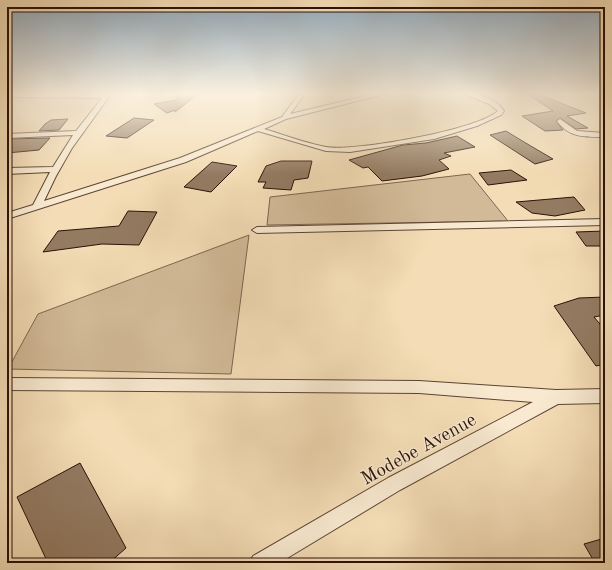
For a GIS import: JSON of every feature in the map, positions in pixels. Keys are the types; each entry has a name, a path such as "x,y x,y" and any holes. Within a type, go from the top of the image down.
{"street":[{"path":"37,207 54,169 88,121"},
{"path":"7,216 183,160 278,121"},
{"path":"257,129 326,149 350,150 431,137 475,125 485,121"},
{"path":"560,122 564,128 576,134 605,135"},
{"path":"7,136 79,133"},
{"path":"7,171 54,169"},
{"path":"258,230 605,222"},
{"path":"7,384 419,387 556,397"},
{"name":"Modebe Avenue","path":"260,563 394,484 556,397 605,396"}],"shaded area":[{"path":"470,174 508,221 267,225 270,197"},
{"path":"249,235 231,374 8,369 38,314"}],"building":[{"path":"50,121 67,121 59,130 39,131"},
{"path":"130,121 153,121 127,138 106,136"},
{"path":"529,121 557,121 563,130 545,131"},
{"path":"564,121 575,121 588,128 576,129"},
{"path":"506,131 553,159 535,164 490,135"},
{"path":"457,136 475,147 444,153 451,156 439,160 449,169 422,176 382,181 368,167 363,168 349,160 403,145 426,143"},
{"path":"50,138 39,150 7,153 7,139"},
{"path":"281,161 312,161 308,178 294,180 291,190 263,188 266,182 258,182 266,166"},
{"path":"212,162 237,166 211,192 184,187"},
{"path":"511,170 527,180 488,185 479,173"},
{"path":"574,197 585,210 555,216 532,213 516,202"},
{"path":"128,211 157,212 139,245 102,244 43,252 58,231 119,226"},
{"path":"605,231 605,246 586,246 576,232"},
{"path":"605,297 605,315 594,317 605,330 605,364 596,366 554,306 579,298"},
{"path":"80,463 126,548 109,563 48,563 17,497"},
{"path":"605,538 605,563 595,563 584,544"}]}
